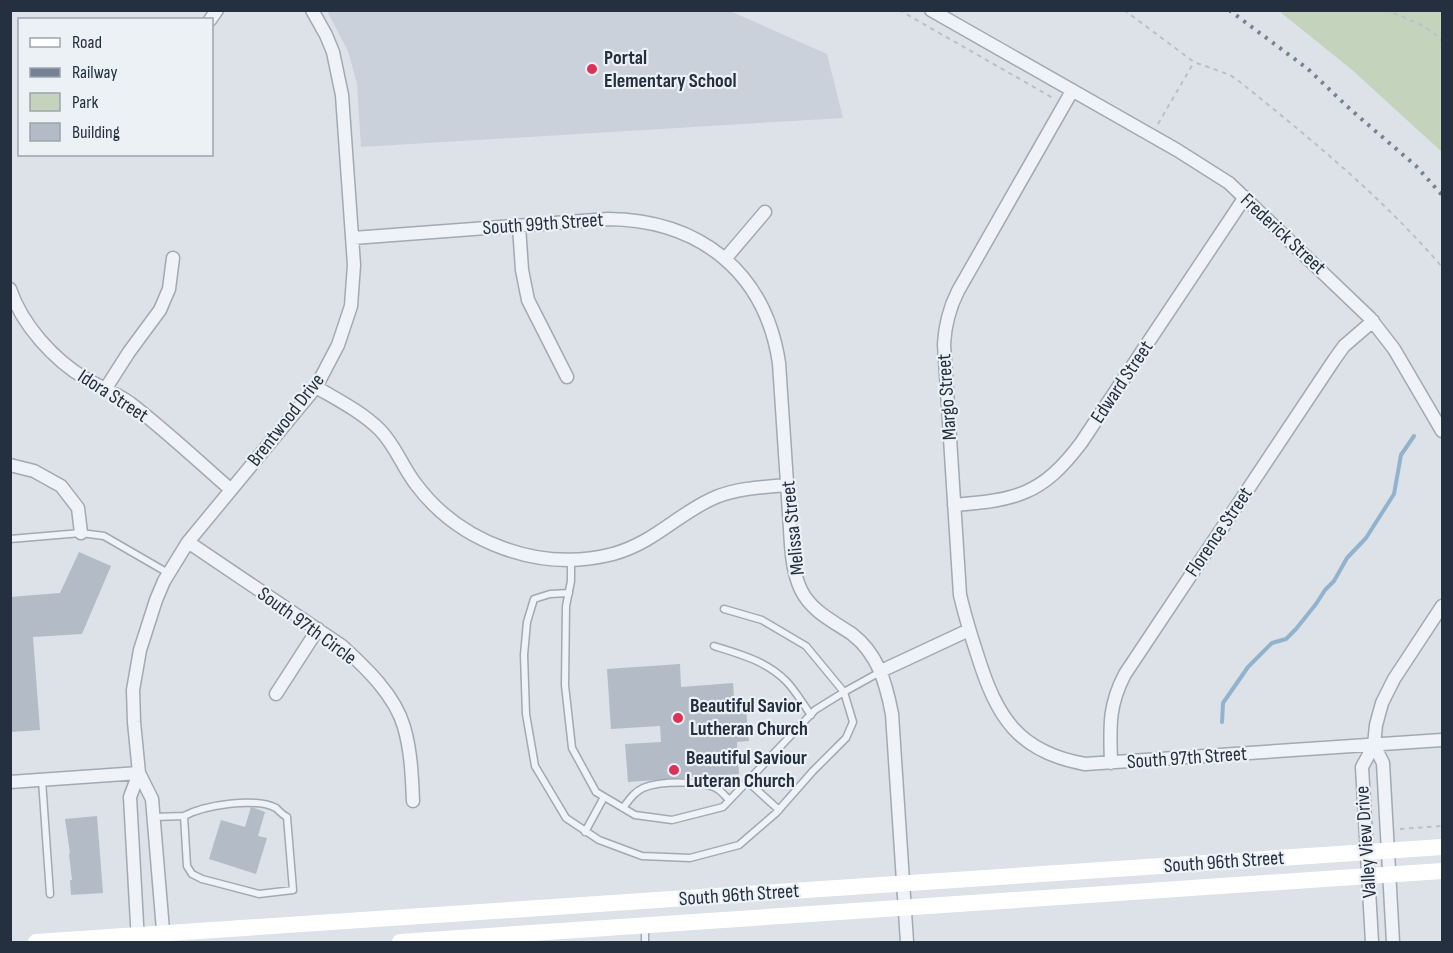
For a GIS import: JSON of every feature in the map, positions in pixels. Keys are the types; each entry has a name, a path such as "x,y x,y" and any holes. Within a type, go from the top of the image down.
{"main road":[{"name":"South 96th Street","path":"36,942 164,938 1443,847"},
{"name":"South 96th Street","path":"400,942 645,934 904,909 1443,871"}],"street":[{"name":"Brentwood Drive","path":"164,938 152,799 140,773 133,690 135,667 156,600 169,574 188,543 230,489 316,387 338,345 351,306 353,238 339,72 326,34 312,10"},
{"name":"Frederick Street","path":"931,10 1205,166 1229,183 1372,321 1394,350 1443,431"},
{"name":"Margo Street","path":"1011,725 993,700 969,630 960,594 944,344 948,315 958,291 1072,91"},
{"name":"Edward Street","path":"954,505 992,502 1021,495 1047,481 1059,470 1081,443 1245,197"},
{"path":"724,259 765,212"},
{"name":"South 99th Street","path":"353,238 608,219 647,221 700,241 724,259"},
{"path":"519,226 522,270 528,300 567,377"},
{"path":"106,388 160,310 169,289 172,258"},
{"name":"Melissa Street","path":"724,259 752,289 763,306 775,339 779,363 793,557 801,590 823,617 863,644 881,671 887,689 891,714 907,942"},
{"name":"Idora Street","path":"10,289 19,310 29,324 68,366 86,379 128,402 230,489"},
{"name":"Florence Street","path":"1111,763 1111,710 1118,686 1125,674 1334,360 1344,346 1372,321"},
{"path":"316,387 380,430 427,499 466,530 496,545 528,556 572,559 628,549 657,535 692,510 717,497 734,492 787,484"},
{"path":"10,465 34,471 61,486 78,508 81,533"},
{"name":"South 97th Circle","path":"188,543 318,629 358,661 387,695 404,725 413,801"},
{"name":"Valley View Drive","path":"1372,942 1362,767 1374,745 1382,703 1394,679 1443,606"},
{"path":"276,694 318,629"},
{"path":"881,671 969,630"},
{"name":"South 97th Street","path":"1011,725 1032,744 1055,756 1085,764 1374,745"},
{"path":"1374,745 1443,740"},
{"name":"Valley View Drive","path":"1374,745 1383,763 1394,942"},
{"name":"Brentwood Drive","path":"138,939 130,797 140,773"},
{"path":"10,782 140,773"}],"lane":[{"path":"10,539 81,533 104,537 169,574"},
{"path":"572,559 566,606 565,685 572,748 596,792 635,815 672,820 723,807 811,715 844,692 881,671"},
{"path":"569,593 550,594 534,599 526,622 524,655 526,714 535,766 566,818 599,840 642,856 690,858 739,845 779,810 846,738 853,722 844,692 806,646 762,620 724,609"},
{"path":"714,646 749,657 770,668 786,681 811,715"},
{"path":"42,780 50,894"},
{"path":"747,781 779,810"},
{"path":"623,808 633,794 644,787 660,784 708,785 719,790 729,800"},
{"path":"585,832 604,797"},
{"path":"154,817 184,816 198,808 252,802 275,808 286,817 293,890 259,894 202,879 192,874 187,866 184,816"}],"path":[{"path":"899,10 1054,98"},
{"path":"1124,10 1194,62 1230,75 1299,129 1415,236 1443,267"},
{"path":"1385,10 1413,20 1432,31 1443,41"},
{"path":"1151,135 1194,62"},
{"path":"1395,831 1397,828 1404,830 1443,826"}],"shaded area":[{"name":"Portal Elementary School","path":"327,11 730,11 827,54 843,118 361,147 357,84 348,51"}],"green space":[{"path":"1279,11 1442,11 1442,152 1351,69"}],"building":[{"path":"79,552 111,566 82,634 33,637 40,730 10,732 10,597 60,593"},
{"name":"Beautiful Savior Lutheran Church","path":"680,664 681,687 733,683 735,710 746,709 749,741 737,742 739,774 628,782 625,744 661,742 660,726 611,729 607,669"},
{"path":"251,807 265,812 258,836 267,838 256,874 209,859 221,820 245,827"},
{"path":"97,816 103,893 71,895 70,853 65,819"}],"waterway":[{"path":"1222,722 1223,703 1248,667 1272,643 1286,639 1296,629 1334,581 1347,558 1366,538 1394,494 1401,455 1414,436"}],"railway":[{"path":"1229,10 1308,69 1416,166 1442,195"}],"place":[{"name":"Portal Elementary School","path":"592,69"},
{"name":"Beautiful Savior Lutheran Church","path":"678,718"},
{"name":"Beautiful Saviour Luteran Church","path":"674,770"}]}
